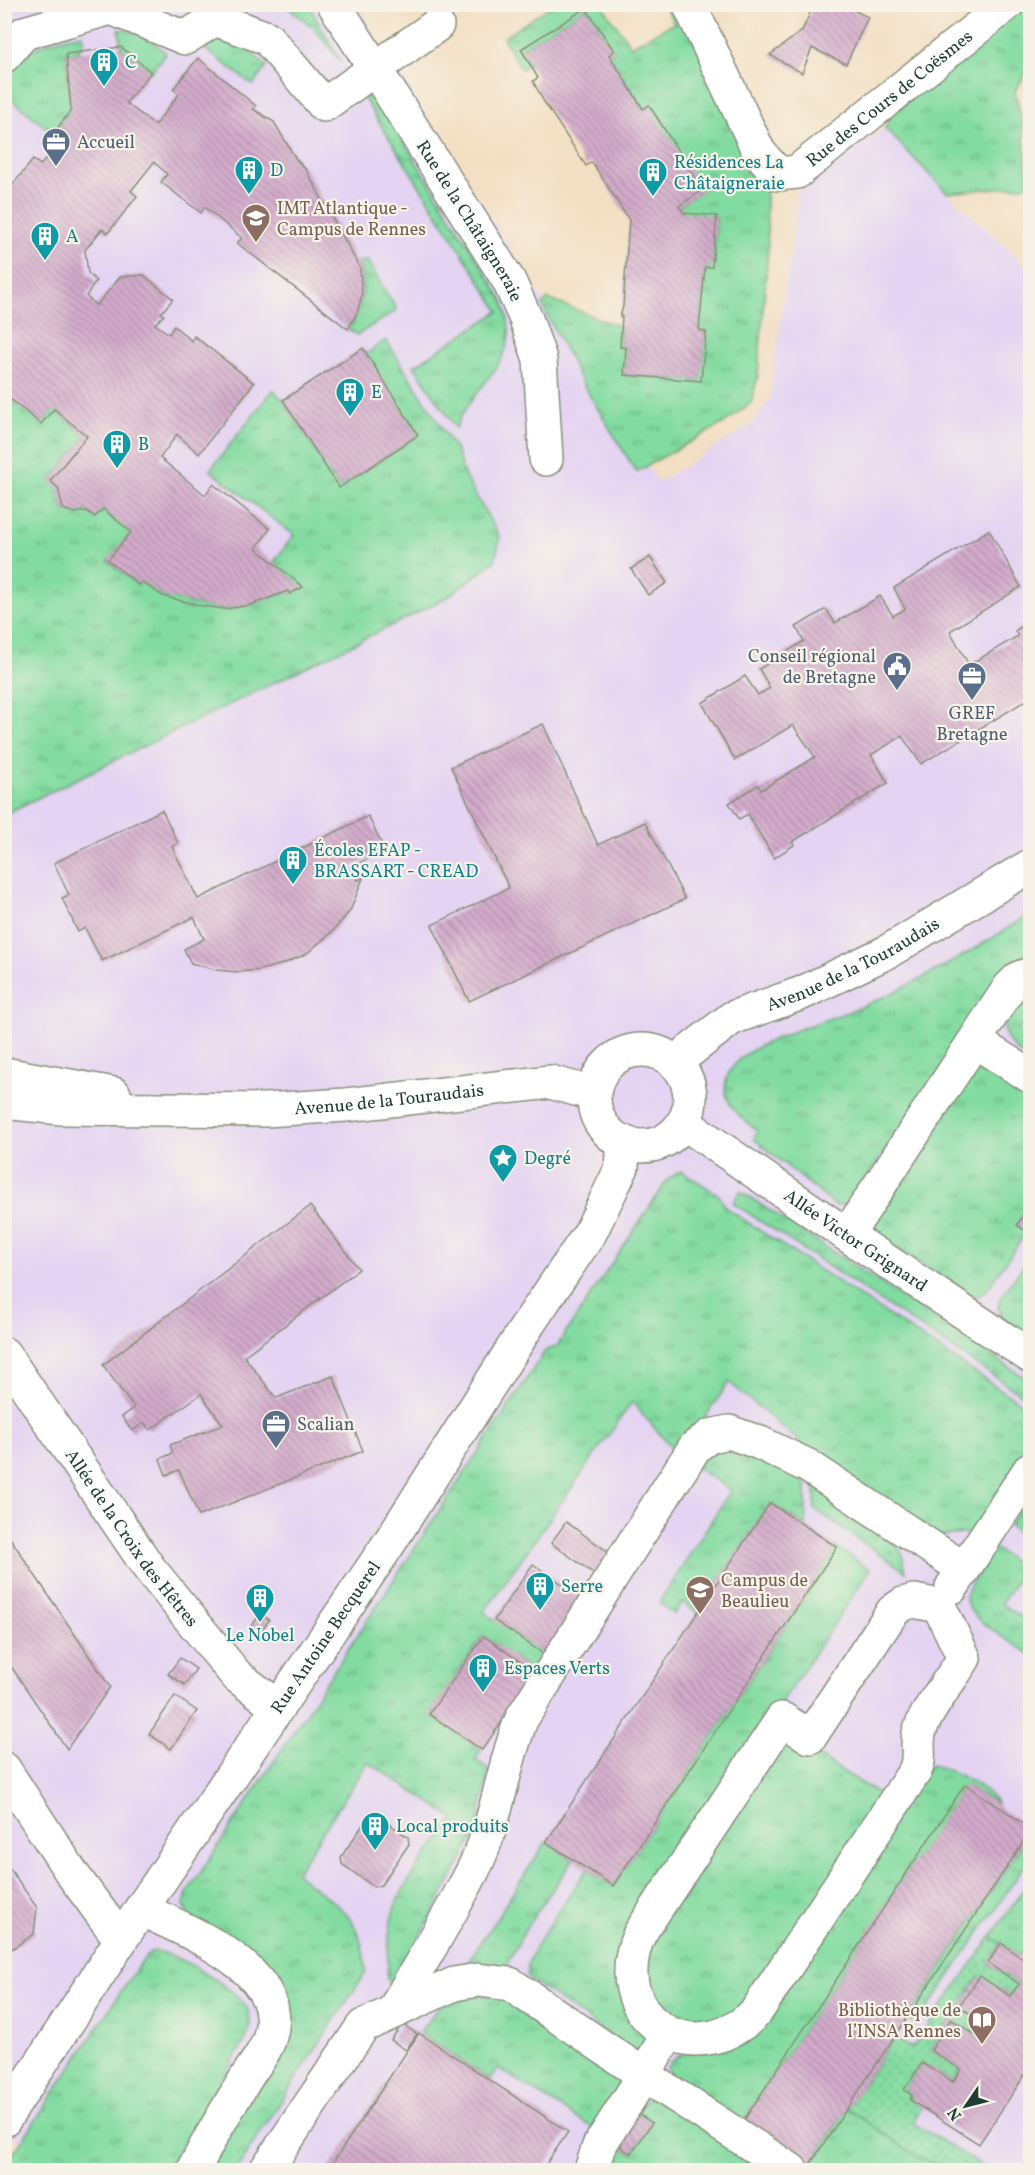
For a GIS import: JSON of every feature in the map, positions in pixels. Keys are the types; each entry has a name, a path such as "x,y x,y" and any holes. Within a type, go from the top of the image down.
{"street":[{"name":"Rue de la Châtaigneraie","path":"334,4 509,281 540,359 546,459"},
{"name":"Rue des Cours de Coësmes","path":"689,4 759,152 778,174 797,172 1007,4"},
{"path":"4,56 24,33 111,8 185,38 215,19 267,38 324,105 437,25"},
{"name":"Avenue de la Touraudais","path":"674,1063 732,1018 802,993 887,952 1030,866"},
{"path":"847,1235 1010,988 1019,978 1030,974"},
{"path":"976,1042 1030,1076"},
{"path":"630,1052 652,1052 674,1063 682,1072 690,1090 688,1112 684,1123 660,1143 645,1146 624,1142 610,1134 595,1108 594,1094 604,1069 630,1052"},
{"name":"Avenue de la Touraudais","path":"4,1074 181,1107"},
{"name":"Avenue de la Touraudais","path":"4,1102 61,1108 181,1107 265,1110 309,1108 550,1082 594,1094"},
{"name":"Allée Victor Grignard","path":"684,1123 847,1235 1030,1356"},
{"name":"Rue Antoine Becquerel","path":"4,2120 141,1909 386,1548 531,1320 590,1233 622,1167 624,1142"},
{"name":"Allée de la Croix des Hêtres","path":"4,1354 149,1568 237,1676 277,1706"},
{"path":"394,2010 477,1862 493,1820 512,1743 522,1718 695,1447 710,1436 729,1432 808,1466 964,1569"},
{"path":"939,1606 1030,1469"},
{"path":"914,1601 939,1606 964,1658 923,1724 918,1737 920,1758 915,1771 756,2012 740,2026 721,2036 690,2040 668,2034 651,2021 632,1990 629,1976 631,1955 640,1933 782,1719 810,1737 893,1611 903,1604 914,1601"},
{"path":"4,1769 72,1875 121,1940"},
{"path":"141,1909 214,1946 247,1969 271,2000 269,2039 205,2147 194,2170"},
{"path":"266,2170 363,2026 454,1984 478,1980 503,1982 527,1995 644,2075 791,2170"},
{"path":"591,2170 599,2146 668,2034"}],"shaded area":[{"path":"5,5 356,5 658,483 752,424 769,401 800,185 885,128 947,193 1030,270 1030,2170 5,2170 5,2166 21,2143 4,2126"}],"green space":[{"path":"285,5 309,5 341,62 316,30"},
{"path":"552,5 602,5 631,46 674,23 664,5 675,5 765,176 768,249 758,375 751,403 724,423 636,472 581,381 542,305 548,299 621,327 620,347 626,348 624,375 700,381 706,332 699,330 705,267 712,266 717,217 684,213 679,206 702,190 643,109 609,55 614,51 586,8 521,49 530,64 521,69 503,38"},
{"path":"1017,5 1030,5 1030,66 1015,91 1023,127 1028,185 947,193 885,128 894,109"},
{"path":"119,29 147,36 166,53 151,72 121,47"},
{"path":"82,34 84,42 78,52 66,54 71,110 53,133 5,94 4,76 19,58 28,52 59,39"},
{"path":"213,37 243,46 267,66 253,85 205,49"},
{"path":"372,91 504,302 508,318 509,335 500,361 469,404 456,428 414,366 499,311 363,97"},
{"path":"366,259 397,310 357,335 348,329 362,297 361,271 358,263"},
{"path":"386,340 456,450 465,477 500,537 495,561 450,595 417,613 5,814 5,394 41,424 54,409 87,436 50,481 58,488 63,509 75,513 87,511 95,517 103,509 131,532 108,561 138,585 142,582 163,596 225,609 251,605 288,591 291,594 302,587 273,563 294,535 210,470 273,390 283,400 339,488 417,436 366,354"},
{"path":"1030,914 1030,957 1018,961 848,1203 836,1206 754,1139 757,1130 733,1108 725,1090 730,1070 739,1060 749,1052 779,1037 863,1006 907,986 969,952"},
{"path":"1030,993 1030,1061 1011,1044 1007,1038 1005,1024 1013,1008"},
{"path":"990,1069 1030,1092 1030,1204 1017,1225 1027,1231 986,1291 979,1296 973,1296 877,1236 871,1227 971,1074"},
{"path":"681,1171 719,1195 726,1208 1030,1409 1030,1445 972,1533 933,1537 823,1462 729,1382 679,1456 632,1402 484,1612 548,1657 536,1673 483,1636 430,1714 482,1750 475,1760 489,1769 476,1834 392,1987 387,1978 388,1950 391,1921 396,1904 415,1870 454,1818 368,1762 296,1873 345,1912 353,1922 359,1935 366,1972 236,2170 210,2170 284,2030 191,1918 184,1905 187,1893 545,1351 557,1346 668,1179"},
{"path":"740,1191 1030,1381 1030,1400 733,1203"},
{"path":"1030,1256 1030,1336 1002,1317 998,1308 1000,1299"},
{"path":"719,1449 732,1449 806,1479 806,1526 770,1503 698,1613 682,1602 674,1614 659,1603 731,1490 697,1468 702,1460"},
{"path":"815,1485 895,1543 901,1552 906,1572 815,1509"},
{"path":"1030,1492 1030,1539 1009,1525"},
{"path":"837,1547 870,1570 632,1926 649,2035 640,2052 635,2053 527,1977 528,1964 535,1947 587,1869 613,1886"},
{"path":"994,1548 1024,1569 1001,1604 1030,1623 1030,1654 989,1628 971,1610 966,1601 970,1587"},
{"path":"783,1734 887,1799 750,2005 701,2030 655,2011 639,1955"},
{"path":"931,1765 957,1774 977,1785 985,1790 996,1803 965,1785 740,2126 671,2078 667,2068 679,2056 708,2049"},
{"path":"1030,1832 1030,1858 922,2017 914,2022 907,2019"},
{"path":"546,1842 573,1860 528,1925 508,1962 504,1967 460,1974"},
{"path":"1030,1880 1030,1941 1020,1956 991,1937"},
{"path":"991,1937 1001,1943 988,1964 1019,1984 1010,1996 979,1976 960,2006 990,2027 982,2039 951,2020 931,2050 961,2070 953,2082 922,2063 904,2090 912,2095 911,2100 922,2107 913,2123 989,2170 962,2170 922,2160 847,2108 894,2038 912,2048"},
{"path":"156,1951 177,1958 219,1982 241,2000 249,2012 250,2020 246,2039 167,2170 5,2170 5,2166 139,1965 150,1952"},
{"path":"506,1995 622,2079 597,2131 498,2068 490,2080 419,2033 446,1997"},
{"path":"650,2097 753,2158 745,2170 622,2170 603,2158 613,2142 631,2154 651,2123 634,2111"},
{"path":"847,2108 922,2160 962,2170 808,2170"}],"building":[{"path":"814,4 841,4 868,17 846,64 812,48 802,73 770,55 802,31"},
{"name":"Résidences La Châtaigneraie","path":"586,8 614,51 609,55 643,109 649,105 703,190 679,206 684,213 717,216 712,267 705,267 699,330 706,332 701,381 624,375 626,348 620,347 622,317 620,317 623,306 629,220 592,162 586,166 543,100 533,81 538,78 521,49"},
{"path":"121,47 151,72 126,103 155,125 179,94 173,89 198,58 256,106 253,109 274,122 296,159 306,170 360,268 362,295 357,313 348,329 237,243 242,238 205,207 201,213 161,182 167,174 154,162 131,191 137,196 108,233 102,229 85,250 88,273 96,281 86,296 96,306 120,277 144,275 173,299 161,313 164,315 155,324 169,334 174,326 192,341 194,336 254,383 199,454 177,434 160,458 205,495 213,484 270,529 256,548 303,587 290,594 288,591 251,605 225,609 163,596 142,582 139,585 108,560 131,532 103,509 95,517 87,511 75,513 63,509 58,488 50,481 87,436 54,409 41,424 4,394 4,186 9,189 33,160 41,165 56,145 50,138 71,110 66,54"},
{"name":"E","path":"363,348 418,435 339,488 283,400"},
{"name":"Conseil régional de Bretagne","path":"989,530 1021,587 950,631 969,665 1018,636 1015,631 1030,621 1030,698 921,764 902,736 871,755 888,783 792,842 794,845 774,858 748,814 739,819 729,803 758,785 761,790 815,757 793,725 735,760 702,703 745,676 758,695 770,688 759,669 804,641 796,627 826,609 835,623 880,596 893,616 905,609 894,588"},
{"path":"650,557 667,583 648,595 631,569"},
{"path":"543,724 598,845 645,822 685,899 469,1001 432,925 509,888 451,767"},
{"name":"Écoles EFAP - BRASSART - CREAD","path":"162,810 178,843 172,847 198,899 368,816 385,851 350,867 357,880 363,878 350,911 333,931 306,954 283,964 260,970 237,972 216,970 191,963 184,949 204,939 194,917 102,961 85,928 78,932 62,898 69,895 54,863"},
{"path":"1030,1204 1030,1234 1017,1225"},
{"path":"310,1206 359,1269 244,1356 276,1398 333,1376 363,1451 199,1516 179,1470 166,1475 160,1459 173,1453 170,1445 223,1425 201,1394 150,1430 144,1423 132,1431 122,1417 134,1408 103,1365"},
{"path":"770,1503 837,1547 613,1886 546,1842"},
{"path":"566,1522 618,1559 603,1580 551,1543"},
{"path":"4,1529 110,1687 67,1749 4,1656"},
{"name":"Serre","path":"533,1564 586,1601 548,1657 494,1620"},
{"name":"Le Nobel","path":"261,1614 269,1620 260,1633 251,1626"},
{"name":"Espaces Verts","path":"484,1636 536,1673 482,1750 429,1714"},
{"path":"180,1658 196,1669 185,1685 168,1674"},
{"path":"175,1696 197,1711 171,1749 149,1734"},
{"path":"965,1784 1030,1828 1030,1832 807,2169 740,2126"},
{"name":"Local produits","path":"376,1815 408,1837 409,1844 381,1885 374,1887 342,1864 341,1857 369,1816"},
{"path":"4,1860 37,1908 34,1934 4,1954"},
{"name":"Bibliothèque de l’INSA Rennes","path":"1001,1943 1030,1964 1030,2067 979,2144 910,2100 912,2095 904,2090 922,2063 953,2082 961,2070 931,2050 951,2019 982,2039 990,2027 959,2006 980,1976 1010,1996 1019,1984 988,1963"},
{"path":"402,2024 417,2034 406,2050 391,2040"},
{"path":"419,2033 568,2132 542,2170 328,2170"},
{"path":"634,2111 652,2123 631,2154 613,2142"}],"place":[{"name":"C","path":"104,88"},
{"name":"Accueil","path":"56,168"},
{"name":"D","path":"249,196"},
{"name":"Résidences La Châtaigneraie","path":"653,198"},
{"name":"IMT Atlantique - Campus de Rennes","path":"256,244"},
{"name":"A","path":"45,262"},
{"name":"E","path":"350,418"},
{"name":"B","path":"117,470"},
{"name":"Conseil régional de Bretagne","path":"897,692"},
{"name":"GREF Bretagne","path":"972,702"},
{"name":"Écoles EFAP - BRASSART - CREAD","path":"293,886"},
{"name":"Degré","path":"503,1184"},
{"name":"Scalian","path":"276,1450"},
{"name":"Serre","path":"540,1612"},
{"name":"Campus de Beaulieu","path":"700,1616"},
{"name":"Le Nobel","path":"260,1624"},
{"name":"Espaces Verts","path":"483,1694"},
{"name":"Local produits","path":"375,1852"},
{"name":"Bibliothèque de l’INSA Rennes","path":"982,2046"}]}
